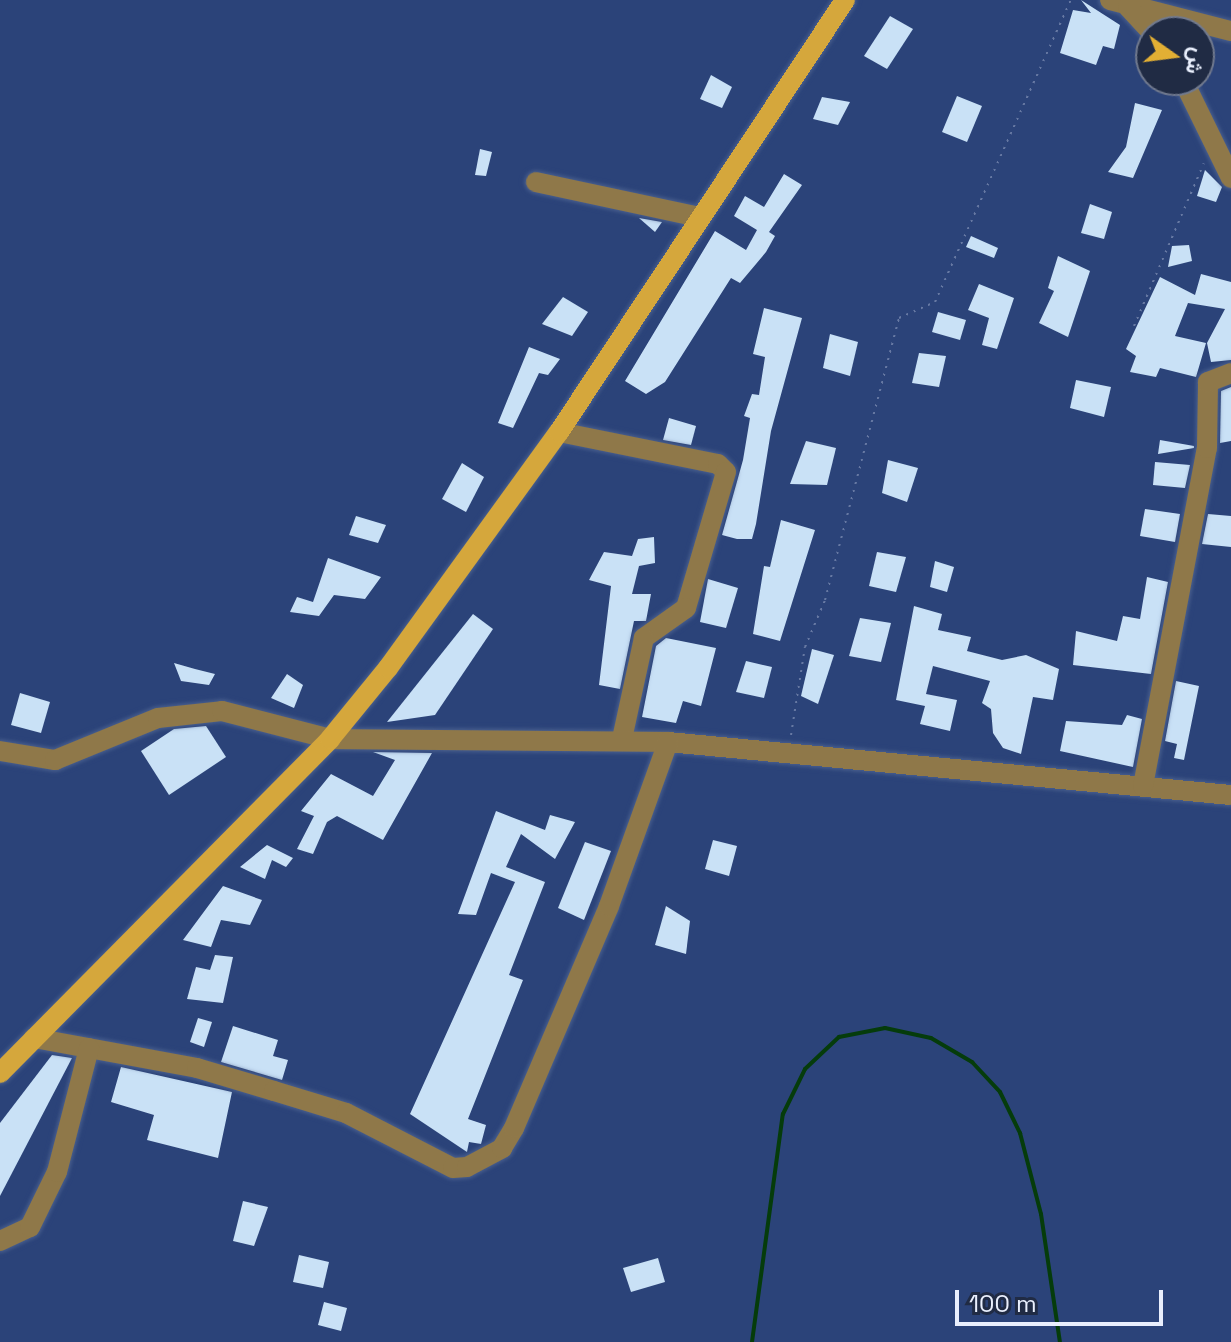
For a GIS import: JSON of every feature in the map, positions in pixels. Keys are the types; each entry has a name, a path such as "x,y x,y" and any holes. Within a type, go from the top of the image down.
{"main road":[{"path":"0,1073 330,739 559,432 845,0"}],"street":[{"path":"1119,4 1231,31"},
{"path":"1119,4 1135,18"},
{"path":"1190,96 1231,178"},
{"path":"536,182 699,217"},
{"path":"1143,786 1207,448 1208,382 1231,373"},
{"path":"559,432 718,464 726,472 686,608 644,638 622,739"},
{"path":"0,751 67,758 158,718 196,711 248,715 330,739 622,739 1231,795"},
{"path":"34,1038 197,1068 346,1113 453,1168 486,1157 514,1128 609,906 668,742"},
{"path":"0,1241 30,1227 57,1172 89,1048"}],"path":[{"path":"787,754 805,647 825,600 899,318 935,302 1071,0"},
{"path":"1134,326 1213,144"}],"building":[{"path":"1081,0 1120,25 1114,49 1103,46 1096,65 1060,53 1073,10 1091,13"},
{"path":"890,16 913,29 887,69 864,56"},
{"path":"711,75 732,87 722,108 700,99"},
{"path":"957,96 982,106 967,142 942,132"},
{"path":"822,97 850,102 838,125 813,119"},
{"path":"1135,103 1162,110 1133,178 1108,172 1126,147"},
{"path":"480,149 492,152 486,176 475,175"},
{"path":"1205,170 1222,187 1216,202 1197,196"},
{"path":"784,174 802,185 769,232 775,236 766,252 740,283 731,278 665,382 646,394 625,381 715,231 746,250 757,230 734,216 745,196 764,207"},
{"path":"1090,204 1112,212 1104,239 1081,233"},
{"path":"639,218 662,222 655,232"},
{"path":"971,236 998,248 994,258 966,247"},
{"path":"1189,245 1192,261 1168,267 1172,246"},
{"path":"1058,256 1090,271 1068,337 1039,323 1054,291 1048,288"},
{"path":"1201,274 1231,282 1231,360 1211,362 1207,343 1225,309 1188,303 1175,336 1206,343 1196,377 1160,368 1156,377 1130,372 1136,356 1126,349 1160,277 1195,295"},
{"path":"979,284 1014,298 997,349 982,345 989,318 968,310"},
{"path":"563,297 588,312 572,336 542,324"},
{"path":"764,308 802,318 771,431 752,539 737,539 722,535 743,460 750,418 744,416 752,394 759,395 765,357 753,354"},
{"path":"938,312 966,320 960,340 932,332"},
{"path":"830,334 858,342 850,376 823,368"},
{"path":"529,347 560,359 548,375 539,373 513,428 498,423"},
{"path":"919,353 946,356 939,387 912,383"},
{"path":"1076,380 1111,387 1104,417 1070,408"},
{"path":"1231,387 1231,441 1220,443 1221,391"},
{"path":"669,418 696,426 691,445 663,440"},
{"path":"1160,440 1194,446 1194,448 1158,454"},
{"path":"806,441 836,448 827,485 790,484"},
{"path":"888,460 918,468 907,502 882,493"},
{"path":"1155,462 1190,465 1185,488 1153,485"},
{"path":"462,463 484,477 466,512 442,499"},
{"path":"1145,509 1180,514 1175,542 1140,536"},
{"path":"1208,514 1231,516 1231,547 1202,544"},
{"path":"356,516 386,525 378,543 349,535"},
{"path":"781,520 815,530 780,641 753,634 764,566 770,567"},
{"path":"654,537 655,563 639,566 632,594 651,594 646,621 634,621 620,689 599,685 611,586 589,580 604,552 632,556 638,539"},
{"path":"877,552 906,557 896,592 869,586"},
{"path":"328,558 381,577 365,599 334,595 319,616 290,612 297,597 313,602"},
{"path":"935,561 954,567 947,592 930,587"},
{"path":"1147,577 1168,582 1151,674 1073,665 1076,631 1117,641 1123,616 1140,619"},
{"path":"708,579 738,588 726,628 700,622"},
{"path":"914,606 942,614 938,630 971,637 967,651 1002,660 1026,655 1059,669 1053,700 1033,697 1021,754 1003,748 993,733 991,709 982,703 990,681 933,666 926,694 957,700 950,731 920,724 925,706 896,700"},
{"path":"473,614 493,629 435,715 387,722"},
{"path":"860,618 891,623 881,662 849,656"},
{"path":"666,638 716,648 701,706 683,701 676,723 642,717 656,646"},
{"path":"812,649 834,655 818,704 801,696"},
{"path":"746,661 772,667 764,698 736,692"},
{"path":"174,663 215,674 209,685 181,681"},
{"path":"287,674 303,685 294,708 271,698"},
{"path":"1176,681 1199,686 1184,760 1174,758 1177,744 1165,741"},
{"path":"20,693 50,702 41,733 11,725"},
{"path":"1127,715 1142,719 1133,767 1060,751 1066,721 1122,725"},
{"path":"206,726 226,757 169,795 141,751 174,729"},
{"path":"373,752 432,753 383,840 337,816 327,822 313,854 297,849 314,816 301,811 331,774 373,796 395,760"},
{"path":"496,811 545,830 550,815 575,822 555,859 521,834 506,867 545,882 509,975 523,980 468,1119 486,1125 481,1144 469,1142 467,1152 410,1114 515,882 491,873 476,915 458,914"},
{"path":"713,840 737,846 729,876 705,869"},
{"path":"585,842 611,851 584,920 558,908"},
{"path":"267,845 293,858 286,867 272,860 265,879 240,867"},
{"path":"223,886 262,900 250,925 221,920 211,947 183,940"},
{"path":"666,906 690,921 686,954 655,945"},
{"path":"215,955 233,957 223,1003 187,999 196,967 210,970"},
{"path":"198,1018 212,1022 204,1047 190,1042"},
{"path":"233,1026 278,1040 273,1056 288,1060 282,1080 221,1062"},
{"path":"52,1055 72,1058 0,1196 0,1123"},
{"path":"121,1067 232,1092 218,1158 147,1140 154,1115 111,1102"},
{"path":"243,1201 268,1207 254,1246 233,1241"},
{"path":"299,1255 329,1262 323,1288 293,1282"},
{"path":"658,1258 665,1282 631,1292 623,1268"},
{"path":"324,1302 347,1308 341,1331 318,1325"}],"waterway":[{"path":"752,1342 783,1114 805,1069 839,1037 885,1028 931,1038 972,1062 1000,1092 1020,1133 1041,1214 1060,1342"}]}
